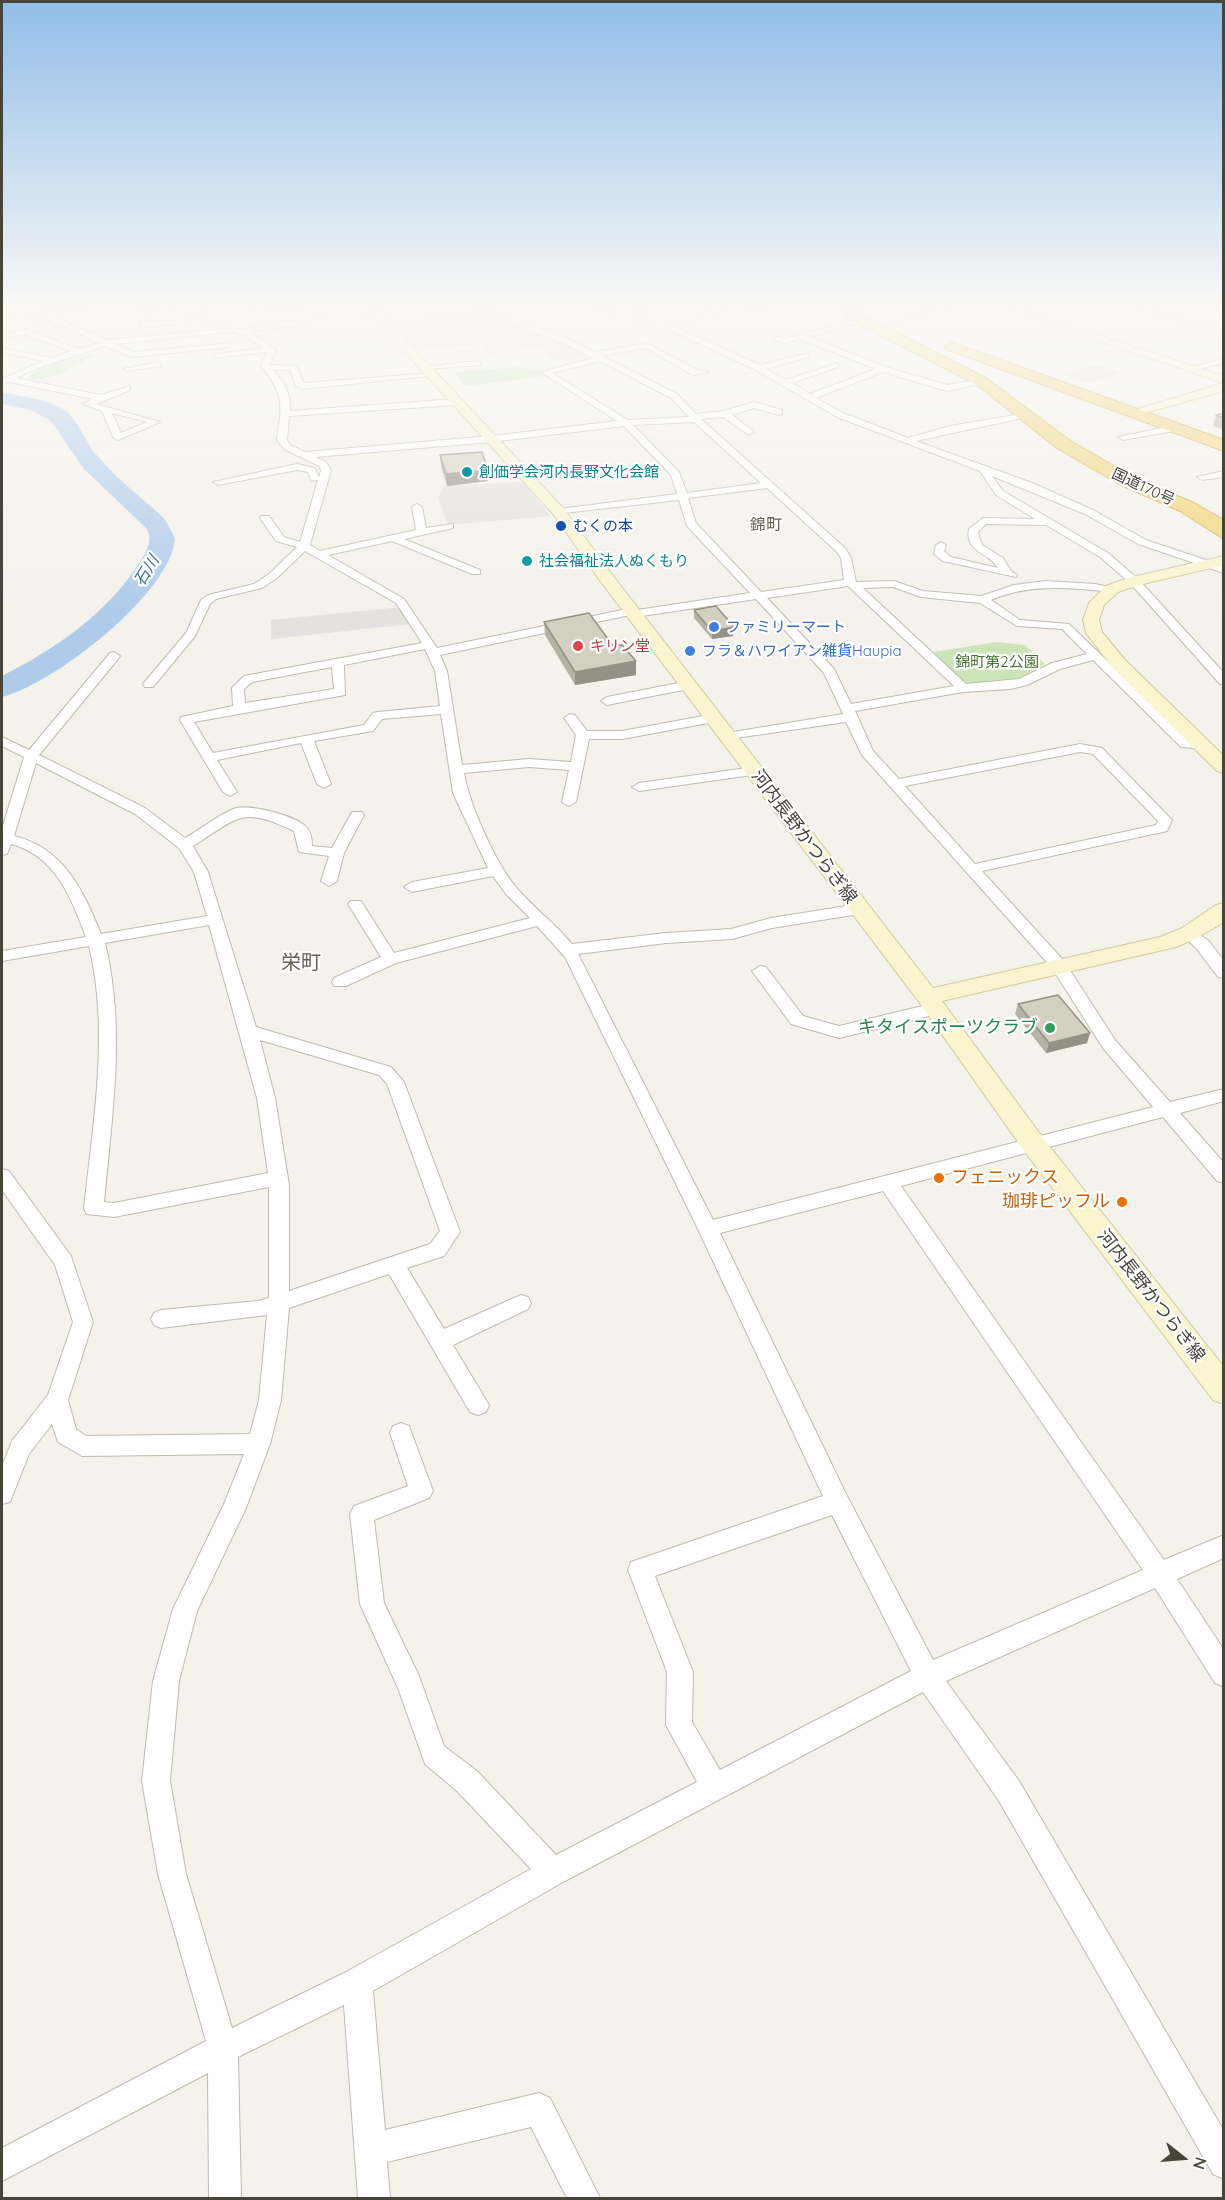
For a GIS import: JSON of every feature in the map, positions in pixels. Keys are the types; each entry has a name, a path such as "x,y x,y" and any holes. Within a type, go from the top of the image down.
{"highway":[{"name":"国道170号","path":"1016,409 1088,459 1125,480 1187,507 1215,524 1224,533"},
{"path":"1133,409 1224,438"},
{"path":"1140,411 1224,446"}],"main road":[{"name":"河内長野かつらぎ線","path":"463,409 559,512 727,737 931,1003 1034,1145 1224,1391"},
{"path":"1140,411 1148,409"},
{"path":"1224,560 1134,580 1104,595 1092,612 1094,633 1119,664 1224,767"},
{"path":"931,1003 1058,965 1137,950 1188,933 1224,910"}],"street":[{"path":"106,409 136,417 156,422 118,437 106,409"},
{"path":"149,684 191,634 205,602 212,597 258,586 273,576 304,546 326,470 323,464 287,447 282,440 285,409"},
{"path":"285,414 361,409"},
{"path":"603,409 626,423 675,474 691,524 830,672 867,752 1058,965 1109,1044 1224,1176"},
{"path":"687,409 841,550 846,558 852,583 963,688"},
{"path":"303,455 696,418 725,414 742,409"},
{"path":"767,409 779,412"},
{"path":"828,409 907,441 1021,482 1089,512 1142,542 1224,570"},
{"path":"725,414 749,432"},
{"path":"907,441 950,429 1024,415"},
{"path":"1123,437 1177,428"},
{"path":"218,482 297,467 309,467 316,486 322,490"},
{"path":"984,470 999,493 1104,555 1134,580 1224,681"},
{"path":"1202,477 1224,474"},
{"path":"559,512 769,485"},
{"path":"417,507 421,532"},
{"path":"265,518 280,539 304,546 320,554 400,601 431,649 441,671 460,792 497,871 511,891 567,950 708,1229 838,1502 927,1676 1009,1791 1224,2163"},
{"path":"1006,573 999,560 977,550 973,542 973,531 983,521 1047,522"},
{"path":"320,554 449,526"},
{"path":"393,538 476,572"},
{"path":"941,545 938,552 947,559 1027,577 1039,584"},
{"path":"239,708 238,688 248,679 338,661 431,649 633,612 852,583 894,584 921,594 983,600 1017,623 1065,626 1186,744 1203,746"},
{"path":"983,600 1002,590 1039,584 1112,589"},
{"path":"114,656 31,756 4,844 25,842 57,862 72,884 97,942 106,998 107,1045 94,1209 114,1210 277,1178"},
{"path":"727,737 963,688 1023,682 1056,666 1097,656"},
{"path":"230,792 186,720 239,708 341,692 338,661"},
{"path":"607,702 688,685"},
{"path":"209,759 306,738 368,728 378,716 448,710"},
{"path":"569,802 583,735 570,718"},
{"path":"583,735 622,735 714,718"},
{"path":"306,738 324,784"},
{"path":"2,741 140,811 185,845 201,872 217,919 266,1098 277,1178 279,1302 270,1400 259,1444 234,1508 185,1609 166,1682 156,1781 172,1874 224,2048 225,2199"},
{"path":"896,784 1080,748 1097,751 1165,820 1162,828 972,869"},
{"path":"457,770 529,763 577,766"},
{"path":"639,787 754,771"},
{"path":"185,845 238,812 247,810 260,812 266,817 300,828 305,837 304,849 337,853"},
{"path":"329,881 337,853 357,815"},
{"path":"412,887 497,871"},
{"path":"356,904 390,959"},
{"path":"567,950 666,938 732,934 771,923 859,909"},
{"path":"2,957 217,919"},
{"path":"340,982 390,959 540,920"},
{"path":"1188,933 1202,944 1222,970"},
{"path":"760,971 797,1020 839,1032 931,1003"},
{"path":"161,1319 258,1310 437,1250 450,1232 395,1083 385,1071 249,1030"},
{"path":"708,1229 1224,1095"},
{"path":"2,1176 64,1262 83,1322 57,1400 20,1448 2,1494"},
{"path":"887,1181 1159,1573 1224,1674"},
{"path":"394,1264 478,1405"},
{"path":"440,1341 521,1303"},
{"path":"57,1400 66,1435 82,1446 259,1444"},
{"path":"401,1433 421,1491 362,1514 372,1604 410,1685 434,1755 467,1781 553,1872"},
{"path":"715,1787 679,1725 680,1672 640,1570 838,1502"},
{"path":"2,2165 224,2048 357,1983 553,1872 927,1676 1224,1546"},
{"path":"357,1983 374,2199"},
{"path":"370,2150 539,2109 584,2199"}],"green space":[{"name":"錦町第2公園","path":"997,642 1025,645 1045,664 1014,681 970,684 963,683 933,652"}],"shaded area":[{"path":"522,482 551,516 448,525 438,498 444,486"},
{"path":"401,607 411,624 271,639 271,620"}],"building":[{"path":"482,452 488,470 446,474 440,455"},
{"path":"716,606 734,627 712,631 694,610"},
{"name":"キリン堂","path":"589,613 613,646 622,645 636,661 575,672 544,622"},
{"name":"キタイスポーツクラブ","path":"1058,995 1090,1033 1049,1043 1018,1004"}],"waterway":[{"name":"石川","path":"2,688 45,665 105,621 138,585 158,553 163,538 155,523 92,464 63,420 46,409"}],"place":[{"name":"創価学会河内長野文化会館","path":"467,472"},
{"name":"むくの本","path":"561,526"},
{"name":"社会福祉法人ぬくもり","path":"527,561"},
{"name":"ファミリーマート","path":"714,627"},
{"name":"キリン堂","path":"578,646"},
{"name":"フラ＆ハワイアン雑貨Haupia","path":"690,651"},
{"name":"キタイスポーツクラブ","path":"1050,1028"},
{"name":"フェニックス","path":"939,1178"},
{"name":"珈琲ピッフル","path":"1122,1202"}],"district":[{"name":"錦町","path":"766,525"},
{"name":"栄町","path":"301,963"}]}
